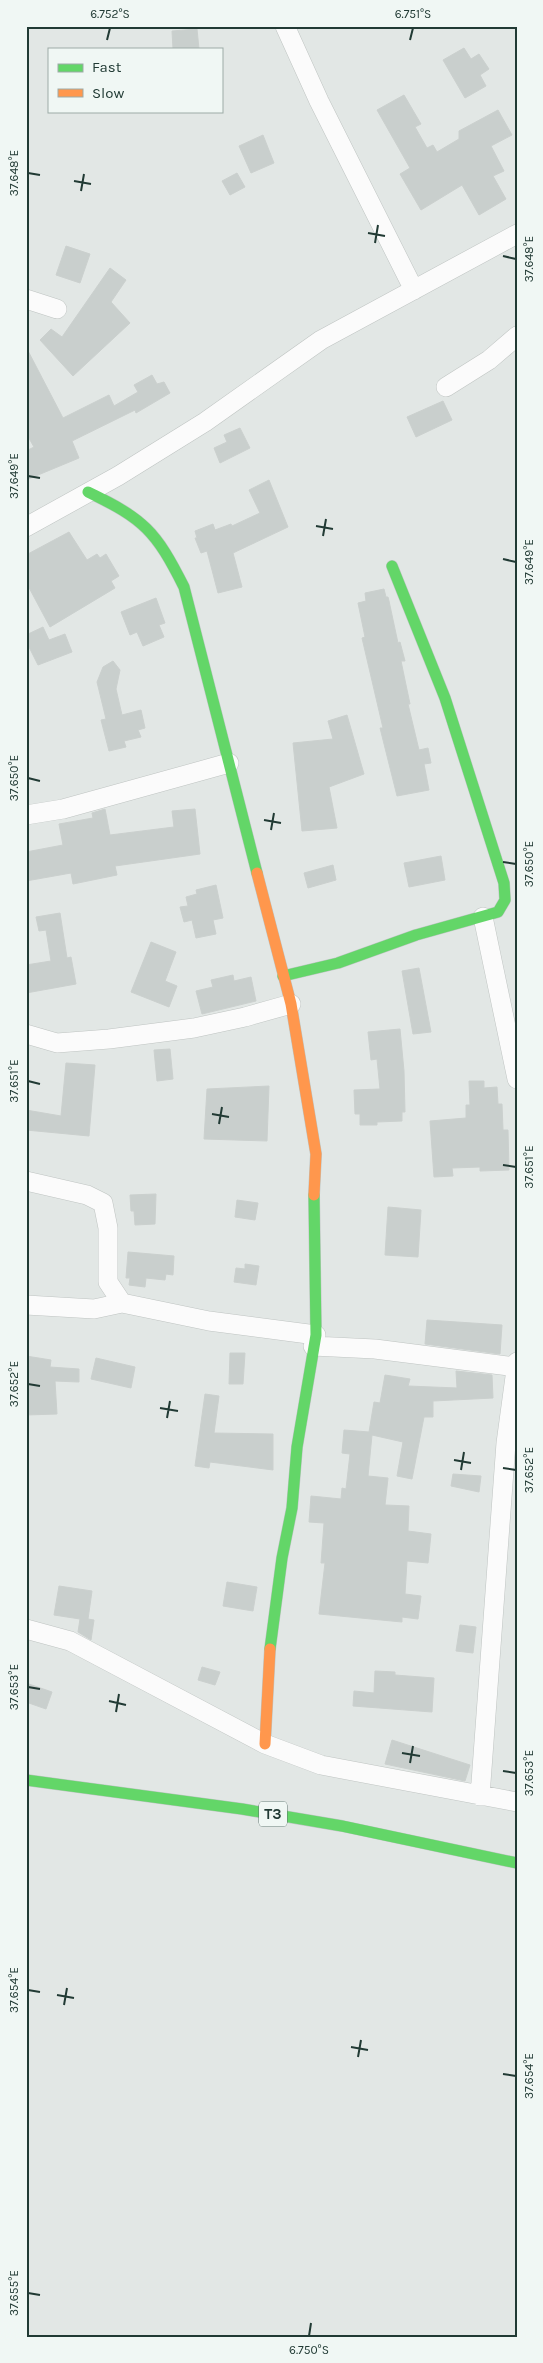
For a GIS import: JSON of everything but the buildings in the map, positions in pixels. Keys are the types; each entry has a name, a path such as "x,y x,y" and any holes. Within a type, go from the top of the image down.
{"main road":[{"path":"88,492 127,511 147,528 170,558 184,587 291,1004 316,1154 313,1225 315,1340 297,1447 292,1508 282,1558 271,1639 265,1744"},
{"path":"283,976 338,963 462,921 499,914 505,900 504,883 445,698 392,566"},
{"name":"T3","path":"26,1780 305,1820 517,1862"}],"street":[{"path":"285,26 319,101 414,290"},
{"path":"26,527 205,422 321,340 517,234"},
{"path":"26,298 56,309"},
{"path":"446,387 489,360 517,336"},
{"path":"26,815 63,809 229,763"},
{"path":"499,914 517,1079"},
{"path":"26,1034 57,1043 109,1039 194,1028 245,1017 291,1004"},
{"path":"26,1181 87,1195 103,1203 108,1228 108,1282 122,1302"},
{"path":"26,1305 94,1309 122,1302 209,1321 315,1340 516,1367"},
{"path":"480,1796 490,1643 517,1362"},
{"path":"26,1629 70,1641 265,1744 321,1765 517,1802"}],"traffic: fast":[{"path":"88,492 136,519 156,539 184,587 257,873"},
{"path":"283,976 338,963 416,935 498,912 505,900 504,883 445,698 392,566"},
{"path":"270,1649 282,1558 292,1508 297,1447 316,1335 314,1195"},
{"path":"26,1780 242,1809 342,1826 517,1863"}],"traffic: slow":[{"path":"257,873 291,1004 316,1154 314,1195"},
{"path":"265,1744 270,1649"}]}
